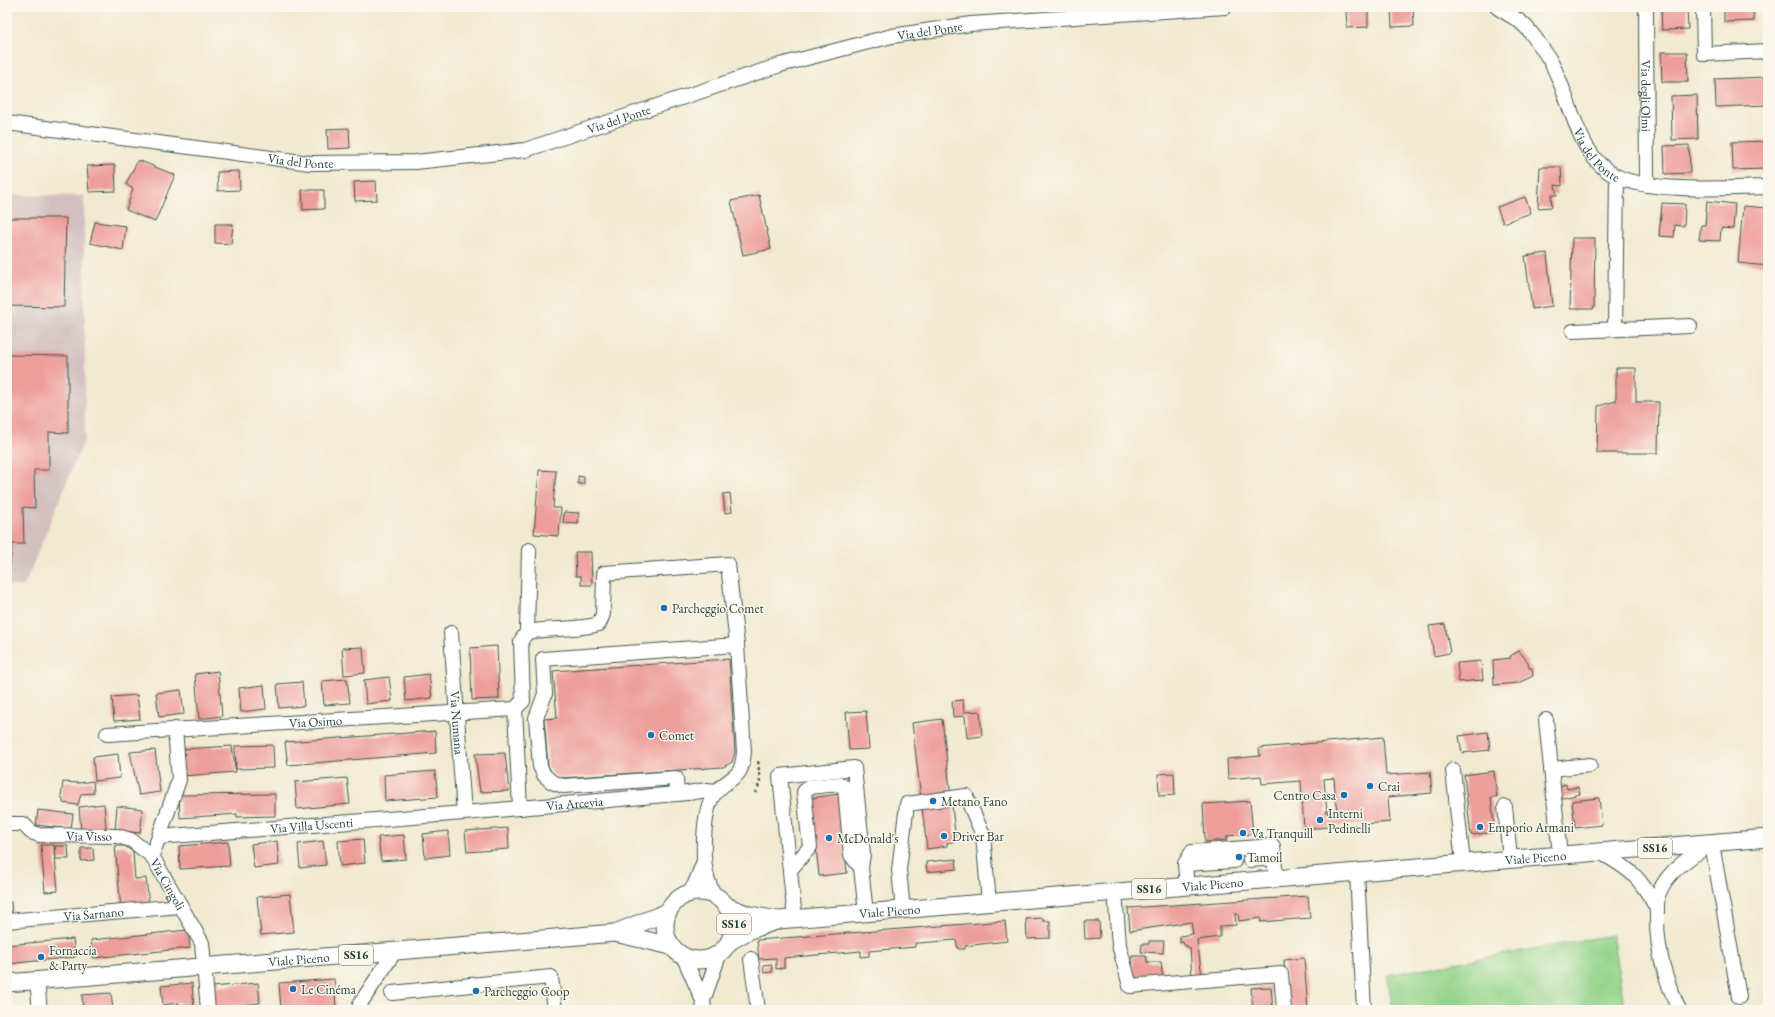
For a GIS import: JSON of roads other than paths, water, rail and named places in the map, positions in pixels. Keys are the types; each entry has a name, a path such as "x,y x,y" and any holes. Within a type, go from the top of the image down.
{"main road":[{"name":"SS16","path":"1712,844 1768,838"},
{"name":"Viale Piceno","path":"714,895 728,907 749,915 787,919 1510,859 1712,844"},
{"name":"SS16","path":"688,894 697,892 714,895"},
{"name":"Viale Piceno","path":"7,983 615,933 668,912 676,901 688,894"},
{"name":"Viale Piceno","path":"728,907 734,924 730,941"},
{"path":"668,912 665,929 671,946"},
{"name":"Viale Piceno","path":"719,955 730,941 750,930 787,919"},
{"name":"Viale Piceno","path":"615,933 671,946 684,958"},
{"path":"684,958 702,961 719,955"}],"street":[{"name":"Via del Ponte","path":"7,123 310,163 416,162 525,150 780,65 892,36 971,24 1225,7"},
{"name":"Via del Ponte","path":"1496,7 1524,25 1548,57 1564,88 1582,141 1601,166 1617,177 1647,185 1711,188 1768,188"},
{"name":"Via degli Olmi","path":"1646,7 1647,185"},
{"path":"1703,7 1704,54 1768,51"},
{"path":"1615,329 1617,177"},
{"path":"1573,331 1690,326"},
{"path":"520,808 515,710 523,701 521,641 527,632 529,550"},
{"path":"527,632 579,628 599,624 603,614 604,573 728,564 737,645 744,752 743,767 737,776 716,791 710,800 707,812 704,860 706,872 714,895"},
{"name":"Via Numana","path":"451,633 458,712 464,813"},
{"path":"707,812 698,800 682,794 676,778 563,786 552,782 544,775 540,766 536,718 546,694 543,659 737,645"},
{"name":"Via Osimo","path":"107,734 458,712 515,710"},
{"path":"1546,720 1560,855"},
{"name":"Via Cingoli","path":"175,729 179,780 152,856 202,943 208,1010"},
{"path":"1551,769 1590,765"},
{"path":"787,919 790,870 780,776 854,768 863,854 861,868 866,913"},
{"path":"1453,770 1463,863"},
{"path":"790,870 810,847 804,792 808,787 840,784 845,788 851,855 861,868"},
{"name":"Via Arcevia","path":"464,813 682,794 707,790 716,791"},
{"path":"903,910 899,870 907,804 966,796 982,835 989,903"},
{"path":"1505,807 1510,859"},
{"name":"Via Villa Uscenti","path":"159,837 464,813"},
{"name":"Via Visso","path":"7,824 23,824 32,832 39,835 117,836 131,840 152,856"},
{"path":"1679,1010 1669,986 1657,943 1658,894 1665,882 1693,855 1712,844 1739,997"},
{"path":"1187,886 1185,864 1192,852 1273,846 1276,879"},
{"path":"1598,852 1618,862 1636,875 1648,892 1657,909"},
{"path":"1250,860 1274,858"},
{"path":"688,894 697,878 704,860"},
{"path":"1185,864 1234,861"},
{"path":"1357,872 1364,1010"},
{"path":"1115,892 1120,945 1130,986 1281,974 1284,1010"},
{"name":"Via Sarnano","path":"7,921 180,906"},
{"path":"361,1010 360,1004 395,951"},
{"path":"704,1005 719,955"},
{"path":"684,958 704,1005"},
{"path":"751,959 758,1010"},
{"path":"392,993 551,977 555,1010"},
{"path":"37,981 40,1010"}],"place":[{"name":"Parcheggio Comet","path":"664,608"},
{"name":"Comet","path":"651,735"},
{"name":"Crai","path":"1370,786"},
{"name":"Centro Casa","path":"1344,795"},
{"name":"Metano Fano","path":"933,801"},
{"name":"Interni Pedinelli","path":"1320,820"},
{"name":"Emporio Armani","path":"1480,827"},
{"name":"Va Tranquill","path":"1243,833"},
{"name":"Driver Bar","path":"944,836"},
{"name":"McDonald's","path":"829,838"},
{"name":"Tamoil","path":"1239,857"},
{"name":"Fornaccia & Party","path":"41,957"},
{"name":"Le Cinéma","path":"293,989"},
{"name":"Parcheggio Coop","path":"476,991"}]}
